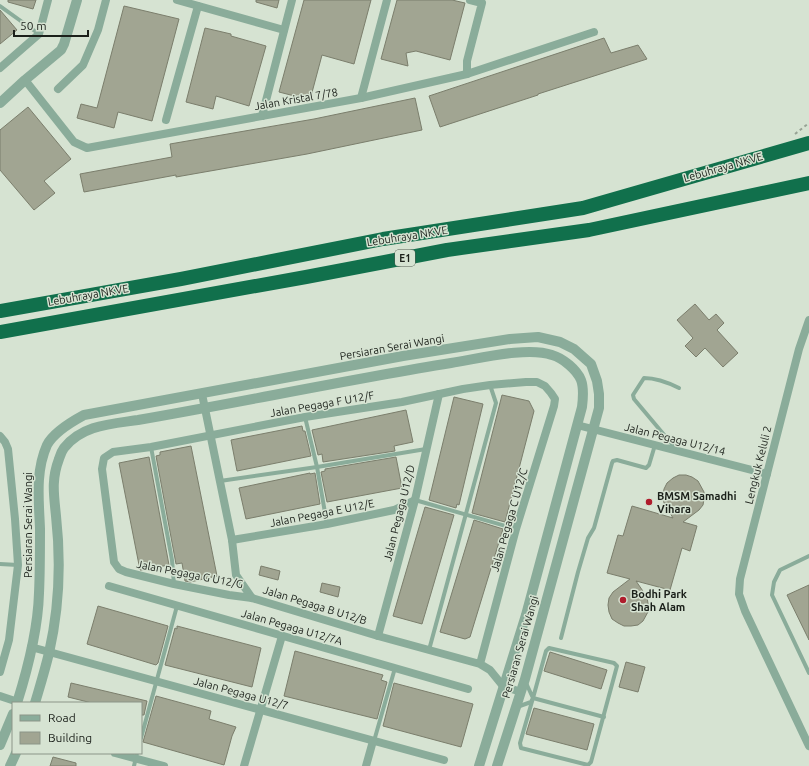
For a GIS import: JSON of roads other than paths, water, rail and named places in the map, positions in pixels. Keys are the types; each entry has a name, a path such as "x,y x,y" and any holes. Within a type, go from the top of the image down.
{"highway":[{"name":"Lebuhraya NKVE","path":"0,311 181,279 383,239 583,208 809,142"},
{"name":"Lebuhraya NKVE","path":"0,332 447,250 589,230 809,183"}],"street":[{"path":"0,68 39,34 48,0"},
{"path":"0,103 61,50 77,0"},
{"path":"58,89 83,65 98,30 106,0"},
{"path":"177,0 284,30"},
{"path":"262,116 292,0"},
{"path":"361,98 387,0"},
{"path":"467,74 467,61 482,3 470,0"},
{"path":"166,120 198,6"},
{"name":"Jalan Kristal 7/78","path":"25,80 74,142 87,148 361,98 467,74 594,32"},
{"name":"Lengkuk Keluli 2","path":"809,320 799,349 740,579 739,594 745,611 809,746"},
{"name":"Persiaran Serai Wangi","path":"17,702 31,647 36,622 39,594 40,539 38,486 40,468 48,444 63,427 84,415 403,356 538,337 560,342 574,349 591,364 597,381 599,408 525,679 497,766"},
{"name":"Persiaran Serai Wangi","path":"35,702 49,652 57,596 59,539 53,486 55,471 63,450 74,437 88,429 108,424 206,408 406,370 536,351 553,355 566,362 581,380 583,393 582,407 526,615 479,766"},
{"name":"Jalan Pegaga F U12/F","path":"104,458 113,452 151,447 305,417 402,402 490,385 537,382 545,386"},
{"name":"Jalan Pegaga C U12/C","path":"480,664 516,529 554,406 555,399 545,386"},
{"name":"Jalan Pegaga B U12/B","path":"202,394 212,436 219,481 232,540 236,575 252,598 378,636 480,664 490,670 503,686"},
{"name":"Jalan Pegaga U12/D","path":"378,636 415,500 439,394"},
{"name":"Jalan Pegaga U12/14","path":"577,426 767,474"},
{"path":"0,436 8,449 18,565 9,640 0,672"},
{"name":"Jalan Pegaga G U12/G","path":"104,458 102,469 114,562 116,566 126,572 174,584 252,598"},
{"name":"Jalan Pegaga E U12/E","path":"232,540 327,524 394,510 415,500"},
{"name":"Jalan Pegaga U12/7A","path":"109,586 468,689"},
{"path":"244,766 282,636"},
{"name":"Jalan Pegaga U12/7","path":"31,647 444,760"},
{"path":"503,686 521,692"},
{"path":"0,696 17,702"},
{"path":"0,745 12,716"},
{"path":"366,766 374,741"},
{"path":"10,766 16,754"},
{"path":"118,754 164,766"}],"lane":[{"path":"0,6 39,34"},
{"path":"678,451 634,399 633,395 644,378 655,378 679,388"},
{"path":"429,650 496,403 490,385"},
{"path":"305,417 327,524"},
{"path":"561,638 578,572 588,538 595,525 612,463 613,461 617,460 646,468 649,465 655,445"},
{"path":"151,447 172,560 174,584"},
{"path":"219,481 426,449"},
{"path":"415,500 516,529"},
{"path":"809,556 780,570 774,582 772,595 809,673"},
{"path":"0,564 18,565"},
{"path":"142,734 177,605"},
{"path":"549,648 614,663 617,666 591,762 588,765 521,748 520,743 533,698 546,651 549,648"},
{"path":"374,741 395,668"},
{"path":"525,679 533,698"},
{"path":"515,709 531,702 533,698"},
{"path":"533,698 604,717"}],"place":[{"name":"BMSM Samadhi Vihara","path":"649,502"},
{"name":"Bodhi Park Shah Alam","path":"623,600"}]}
